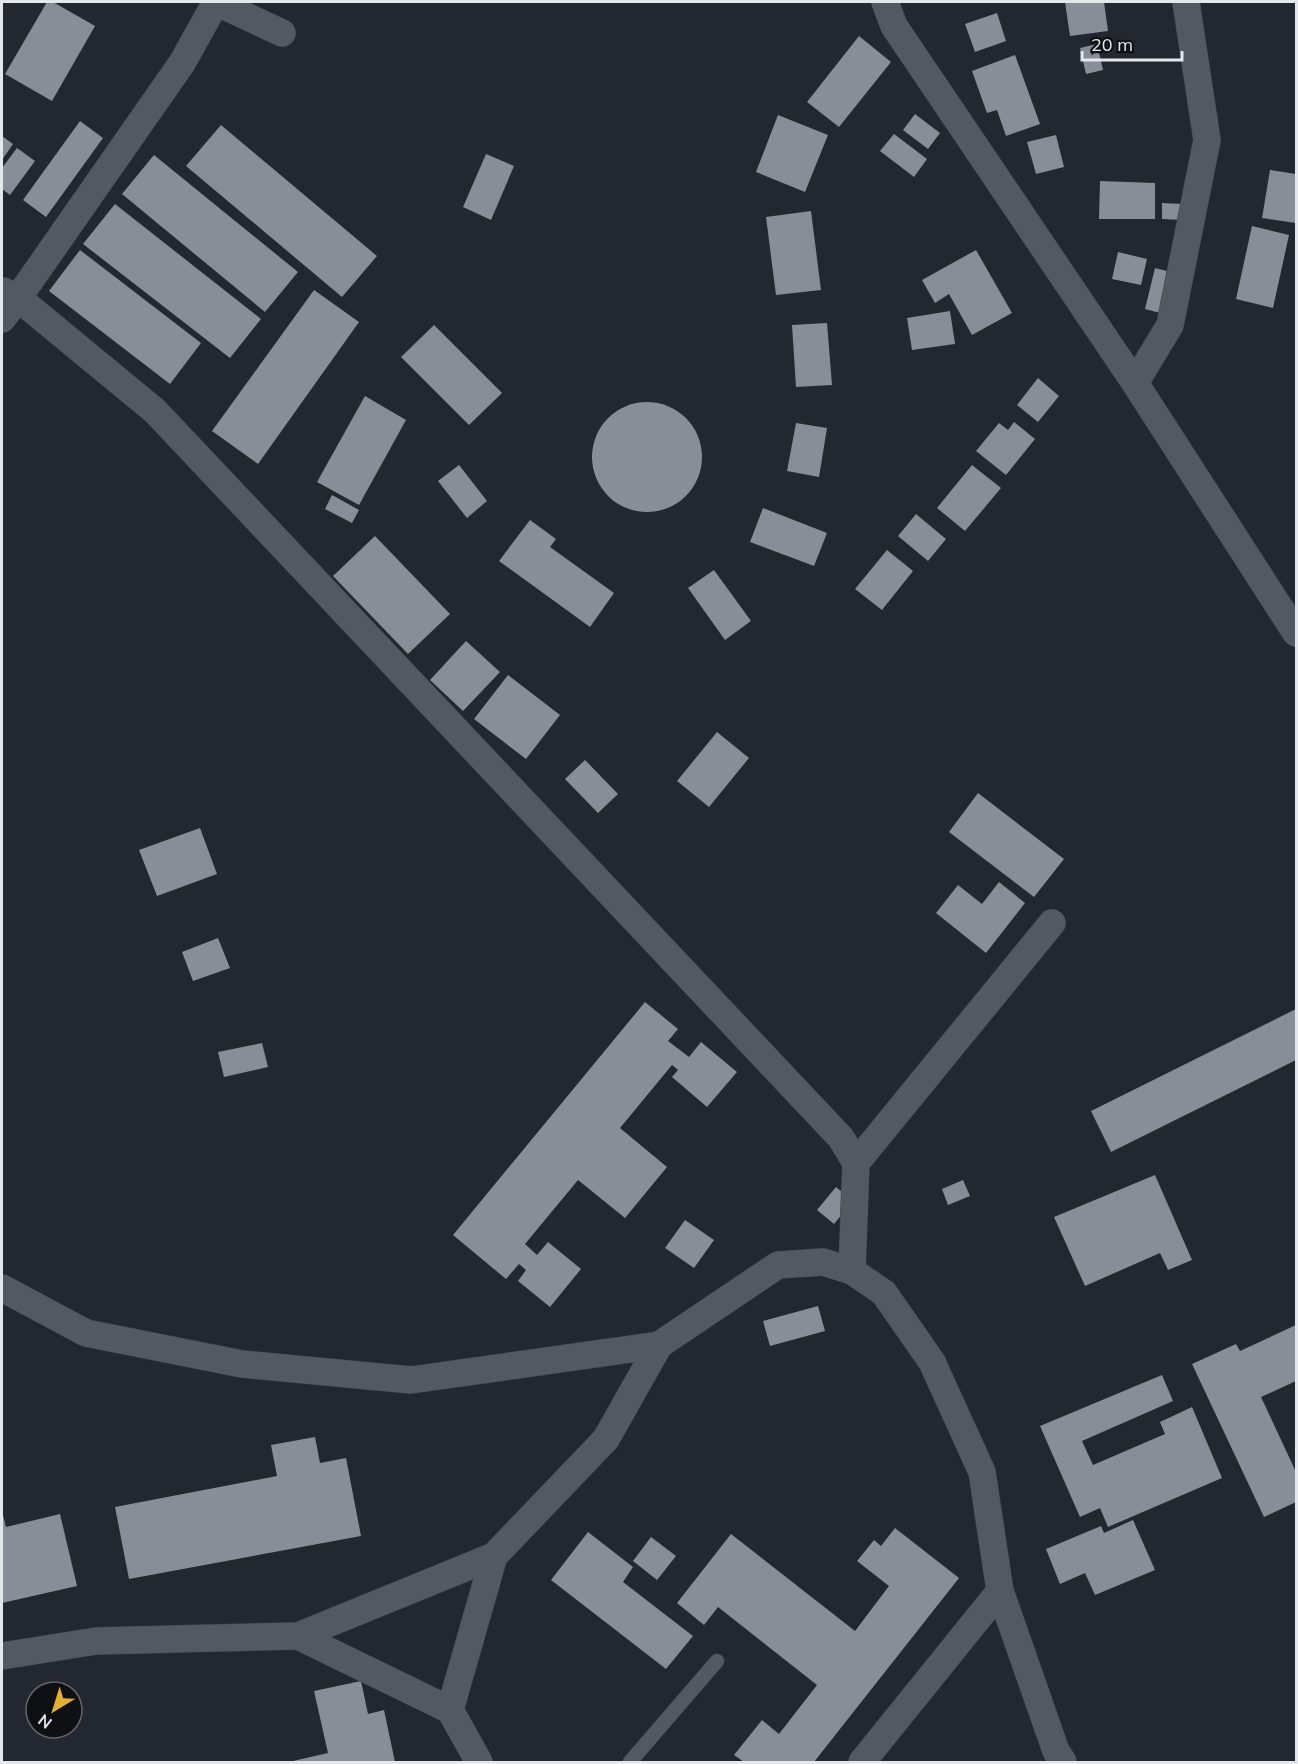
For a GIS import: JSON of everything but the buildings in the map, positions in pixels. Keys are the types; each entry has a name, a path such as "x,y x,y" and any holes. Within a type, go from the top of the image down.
{"street":[{"path":"282,33 216,2 182,63 7,302 155,411 841,1138 856,1164 852,1271"},
{"path":"885,2 894,26 1136,383 1296,633"},
{"path":"1136,383 1170,325 1207,140 1186,2"},
{"path":"856,1164 1052,923"},
{"path":"2,1288 86,1333 242,1364 411,1380 659,1345 778,1265 823,1262 852,1271 884,1293 932,1362 982,1472 1000,1591 1056,1752 1063,1762"},
{"path":"2,1656 96,1641 298,1636 494,1556 606,1439 659,1345"},
{"path":"450,1710 494,1556"},
{"path":"862,1762 1000,1591"},
{"path":"298,1636 450,1710 479,1762"}],"lane":[{"path":"630,1762 717,1661"}]}
